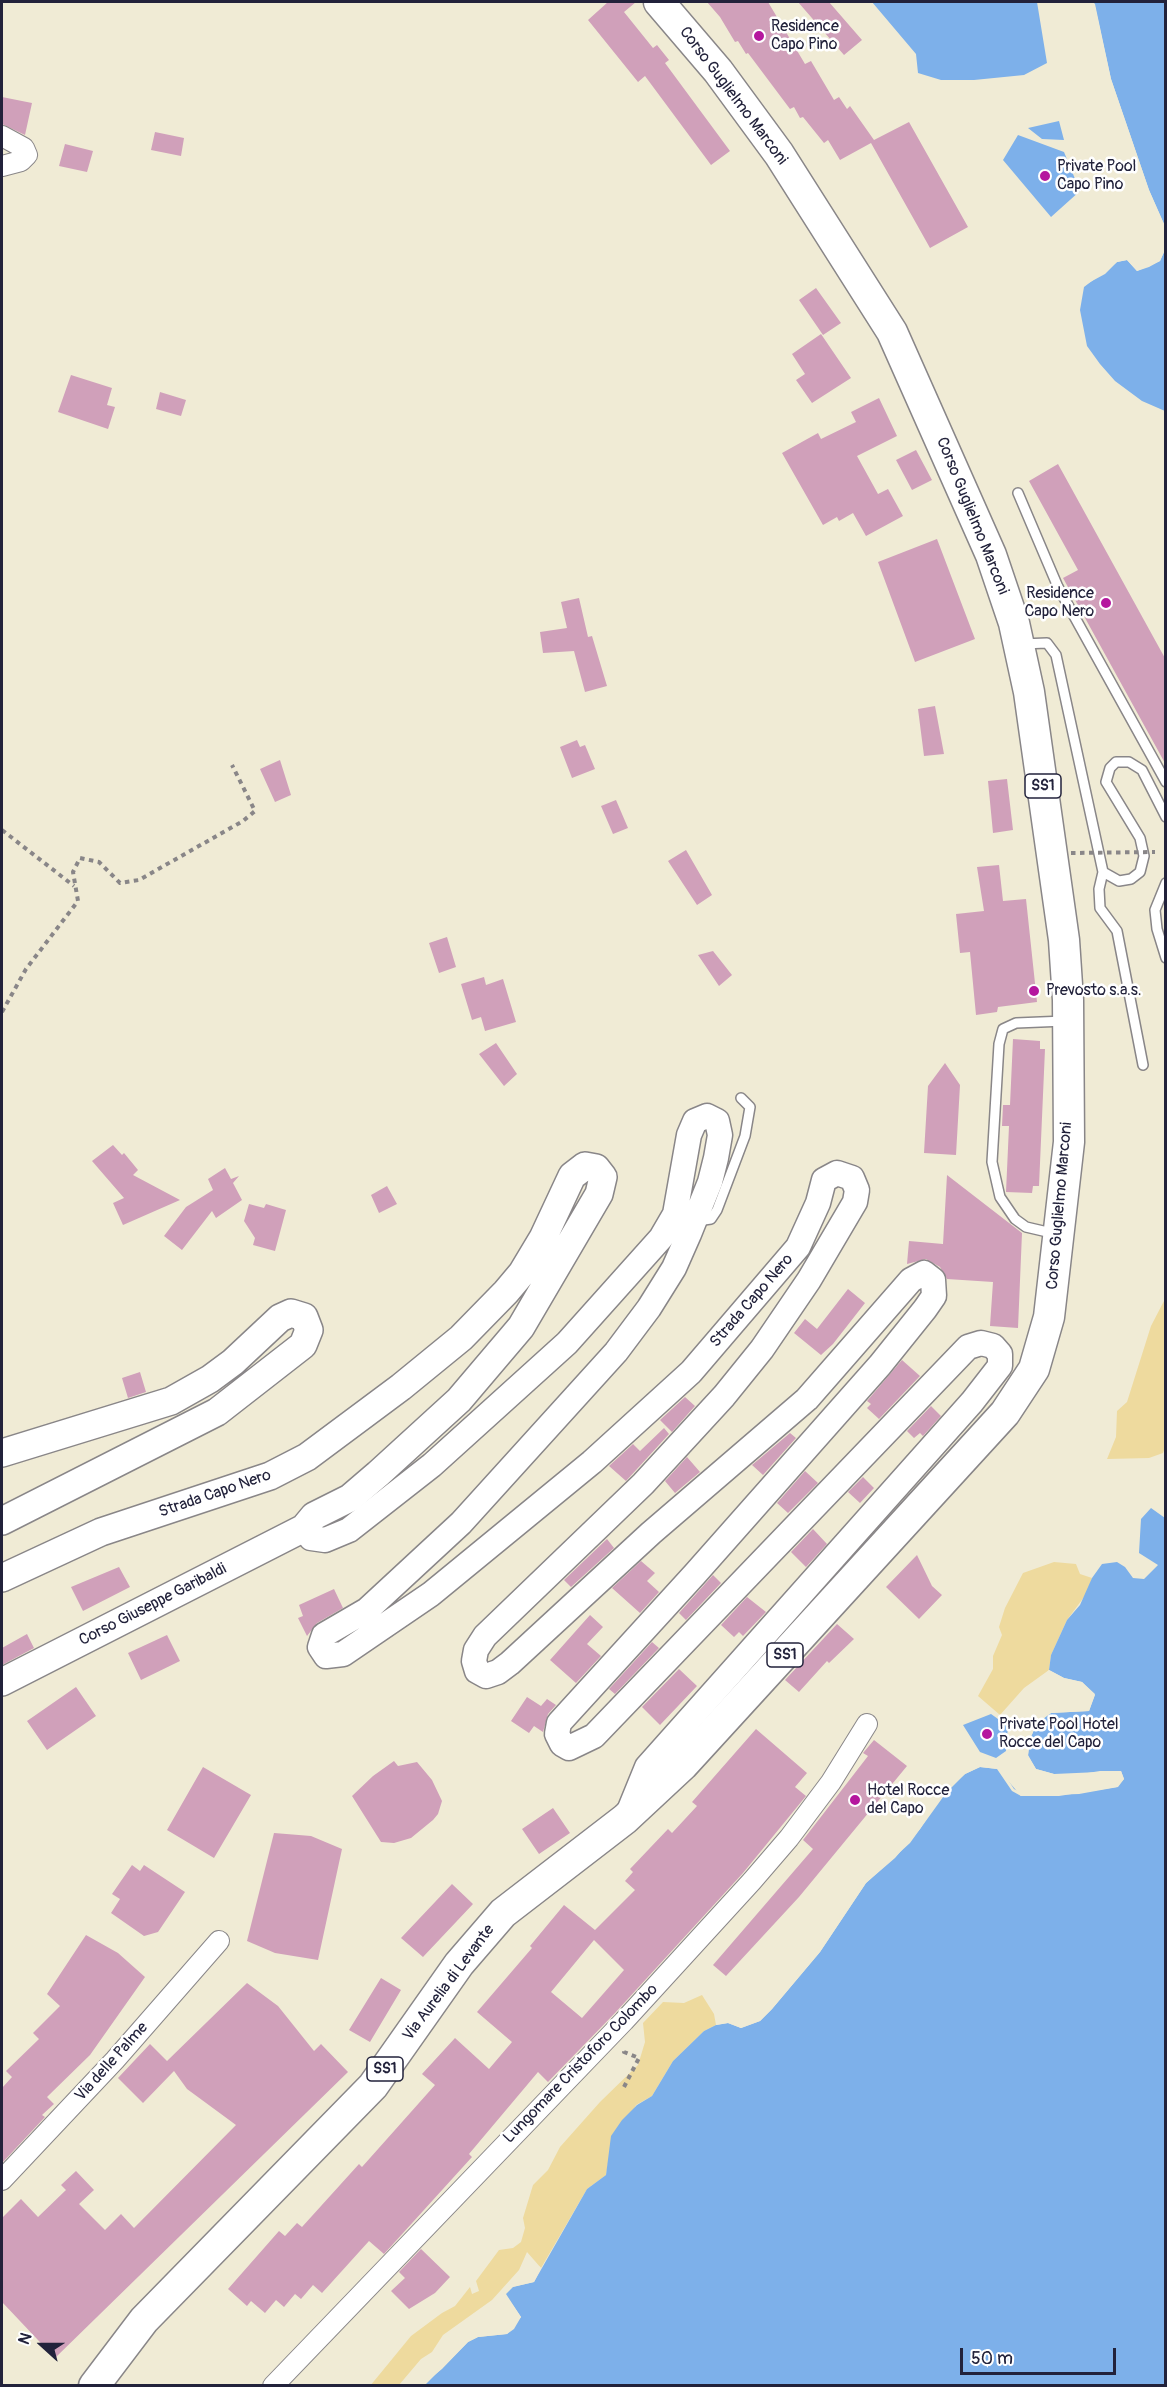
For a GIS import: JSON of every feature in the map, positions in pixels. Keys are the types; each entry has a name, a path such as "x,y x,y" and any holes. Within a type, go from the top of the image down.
{"main road":[{"name":"Corso Guglielmo Marconi","path":"659,2 718,71 779,154 892,332 991,555 1018,644 1029,692 1064,940 1068,1021 1069,1142 1049,1317 1034,1369 1020,1395 683,1765"},
{"name":"Strada Capo Nero","path":"2,1578 101,1532 270,1476 307,1457 401,1388 482,1318 522,1273 543,1238 572,1176 585,1166 596,1168 603,1177 598,1194 535,1306 502,1351 459,1400 378,1474 350,1498 314,1516 304,1528"},
{"path":"2,1453 171,1401 210,1379 233,1362 280,1318 291,1313 304,1317 309,1330 303,1345 217,1412 2,1521"},
{"name":"Corso Giuseppe Garibaldi","path":"2,1682 304,1528"},
{"name":"Via Aurelia di Levante","path":"94,2385 144,2320 373,2086 459,1964 503,1913 625,1819 683,1765"}],"street":[{"path":"2,136 24,148 27,155 21,161 2,166"},
{"name":"Strada Capo Nero","path":"304,1528 311,1538 325,1540 350,1530 432,1465 567,1343 661,1238 675,1214 689,1135 695,1121 707,1116 717,1121 720,1135 710,1182 695,1221 674,1268 616,1352 461,1523 368,1610 324,1635 320,1647 326,1656 343,1653 431,1594 592,1462 691,1372 777,1275 798,1247 818,1203 824,1180 837,1173 848,1175 856,1186 855,1202 809,1280 762,1349 724,1396 643,1484 486,1636 477,1650 474,1661 477,1671 486,1676 498,1672 510,1663 651,1533 807,1399 911,1280 924,1273 933,1280 934,1296 925,1309 880,1365 734,1531 560,1723 557,1734 562,1744 569,1748 594,1736 968,1347 981,1343 993,1346 1000,1353 1000,1366 972,1402 647,1767 625,1819"},
{"name":"Lungomare Cristoforo Colombo","path":"273,2385 624,2021 789,1838 831,1782 867,1724"},
{"name":"Via delle Palme","path":"2,2180 115,2060 219,1941"}],"lane":[{"path":"1018,493 1059,587 1166,782"},
{"path":"1018,644 1032,641 1047,643 1056,655 1103,872 1099,889 1100,908 1117,931 1143,1065"},
{"path":"1103,872 1119,881 1131,879 1140,872 1144,856 1140,838 1106,782 1110,768 1116,762 1129,762 1142,770 1166,817"},
{"path":"1166,883 1155,910 1166,958"},
{"path":"1058,1234 1026,1227 1015,1219 1000,1197 992,1162 999,1044 1004,1029 1016,1023 1068,1021"},
{"path":"695,1221 711,1219 717,1210 746,1136 750,1107 741,1098"}],"path":[{"path":"2,1012 26,969 78,901 73,872 80,858 99,862 120,883 139,880 243,821 255,811 232,765"},
{"path":"2,830 74,886"},
{"path":"1071,853 1155,852"},
{"path":"624,2021 624,2052 639,2058 624,2087"}],"sand":[{"path":"1165,1299 1165,1448 1163,1453 1149,1458 1107,1459 1116,1437 1117,1411 1127,1402 1151,1326"},
{"path":"1054,1562 1076,1564 1080,1574 1092,1578 1087,1593 1067,1620 1051,1655 1049,1670 1024,1688 1000,1715 978,1696 993,1669 993,1656 1002,1635 999,1627 1005,1608 1023,1573"},
{"path":"702,1995 714,2014 716,2025 704,2031 673,2061 652,2096 636,2105 609,2158 606,2175 587,2189 541,2268 527,2252 519,2270 492,2300 443,2335 432,2352 421,2359 399,2385 370,2386 411,2336 455,2306 470,2287 472,2294 479,2291 476,2281 499,2250 513,2248 521,2242 525,2228 523,2218 533,2185 548,2170 560,2147 600,2102 638,2065 645,2042 643,2023 663,2002 684,2003"}],"water":[{"path":"872,2 1037,2 1047,63 1024,75 974,80 941,80 918,73 916,54"},
{"path":"1094,2 1165,2 1165,226 1149,190 1111,79"},
{"path":"1059,121 1064,140 1042,139 1028,128"},
{"name":"Private Pool Capo Pino","path":"1018,135 1064,152 1080,191 1051,217 1003,160"},
{"path":"1165,250 1165,411 1142,401 1115,381 1100,364 1087,346 1080,310 1084,287 1117,262 1127,260 1137,271 1160,261"},
{"path":"1151,1508 1165,1518 1165,2385 424,2386 468,2342 478,2337 507,2334 521,2317 505,2294 512,2287 534,2282 587,2189 606,2175 611,2136 622,2120 637,2105 652,2096 673,2061 704,2031 716,2025 728,2023 741,2028 760,2021 772,2009 820,1952 866,1883 910,1843 951,1786 965,1774 980,1767 998,1769 1021,1796 1079,1794 1118,1787 1124,1779 1121,1771 1100,1771 1075,1775 1054,1774 1036,1769 1028,1755 1030,1739 1037,1723 1051,1713 1089,1711 1095,1694 1082,1682 1064,1678 1049,1670 1051,1655 1067,1620 1080,1605 1092,1578 1102,1564 1117,1562 1125,1567 1133,1578 1144,1579 1158,1565 1139,1553 1141,1519"},
{"name":"Private Pool Hotel Rocce del Capo","path":"991,1714 1008,1726 1006,1751 996,1758 980,1752 963,1725"}],"pier":[{"path":"1091,2 1095,4 1111,79 1149,190 1166,229 1146,191 1109,80"},
{"path":"1166,247 1160,261 1149,267 1137,271 1127,260 1117,262 1105,274 1081,287 1116,259 1128,257 1138,267 1158,259"},
{"path":"1049,1670 1064,1678 1082,1682 1095,1695 1089,1711 1051,1713 1037,1723 1030,1739 1028,1756 1036,1769 1054,1774 1121,1771 1124,1779 1117,1787 1059,1796 1021,1796 1012,1791 997,1769 980,1767 965,1774 938,1801 920,1829 895,1858 866,1883 820,1952 772,2009 760,2021 741,2028 728,2023 716,2025 716,2022 728,2020 741,2024 759,2018 770,2007 817,1950 863,1881 893,1856 918,1827 936,1799 964,1771 980,1764 999,1766 1014,1789 1022,1793 1078,1791 1116,1784 1120,1778 1119,1774 1053,1777 1034,1771 1025,1757 1027,1738 1035,1720 1051,1710 1087,1709 1092,1695 1080,1685 1063,1681 1047,1672"},
{"path":"539,2266 541,2268 534,2282 513,2287 506,2294 521,2317 514,2329 507,2334 478,2337 468,2342 442,2369 421,2386 467,2340 478,2334 506,2331 512,2327 517,2317 508,2306 503,2293 511,2284 532,2280"}],"building":[{"path":"608,2 636,2 624,12 653,48 657,45 669,60 665,63 730,151 711,165 645,76 638,82 588,20"},
{"path":"707,2 768,2 805,64 811,61 834,100 839,97 847,109 850,106 874,140 909,122 968,227 930,248 871,143 840,160 828,140 824,143 803,117 800,118 794,107 790,109 748,53 746,54 738,41 735,42 720,17"},
{"path":"798,2 829,2 862,40 844,55"},
{"path":"2,97 32,103 25,135 2,124"},
{"path":"155,132 184,138 181,156 151,150"},
{"path":"65,144 93,151 87,172 59,166"},
{"path":"816,288 841,323 823,335 799,300"},
{"path":"821,334 851,378 812,403 796,380 805,374 792,354"},
{"path":"71,375 112,388 107,405 115,407 108,429 58,412"},
{"path":"160,392 186,400 181,416 156,409"},
{"path":"879,398 897,436 857,456 878,494 888,489 903,516 866,536 853,513 839,521 837,517 823,525 782,453 818,433 821,439 856,422 851,412"},
{"path":"916,450 932,480 912,490 896,460"},
{"name":"Residence Capo Nero","path":"1058,464 1166,660 1166,765 1063,578 1078,570 1029,481"},
{"path":"937,539 975,639 915,662 878,562"},
{"path":"579,598 588,637 592,636 607,686 585,692 574,651 543,653 540,632 567,628 561,602"},
{"path":"935,706 944,754 924,756 918,709"},
{"path":"577,740 580,747 585,745 595,769 572,778 560,747"},
{"path":"280,760 291,795 275,802 260,769"},
{"path":"1007,779 1013,830 993,833 988,781"},
{"path":"616,800 628,828 613,834 601,806"},
{"path":"686,850 712,895 697,905 668,861"},
{"path":"999,865 1003,901 1026,899 1037,1002 998,1007 997,1012 976,1015 970,952 960,953 956,914 984,911 977,867"},
{"path":"447,937 456,967 439,973 429,943"},
{"path":"713,951 732,975 719,986 698,955"},
{"path":"484,977 486,985 503,979 516,1022 485,1031 481,1017 472,1020 461,984"},
{"path":"1013,1039 1040,1041 1040,1049 1045,1049 1039,1186 1033,1186 1032,1193 1006,1192 1009,1126 1002,1126 1003,1105 1010,1105"},
{"path":"496,1043 517,1074 504,1086 479,1054"},
{"path":"945,1063 960,1085 956,1155 924,1153 928,1086"},
{"path":"113,1145 122,1155 124,1153 138,1170 133,1175 180,1200 123,1225 113,1203 124,1198 92,1161"},
{"path":"225,1168 231,1179 239,1176 233,1183 242,1200 216,1218 212,1211 182,1250 164,1236 186,1207 213,1190 208,1179"},
{"path":"947,1175 1022,1233 1018,1328 990,1326 993,1282 947,1279 940,1267 926,1259 907,1264 909,1241 943,1244"},
{"path":"387,1186 397,1204 379,1213 371,1195"},
{"path":"249,1204 264,1208 266,1204 286,1210 275,1251 253,1245 255,1238 244,1221"},
{"path":"848,1289 865,1303 833,1344 821,1355 794,1333 805,1319 817,1329"},
{"path":"902,1360 920,1376 879,1419 867,1408 871,1404 867,1401"},
{"path":"140,1372 146,1392 128,1398 122,1378"},
{"path":"685,1397 695,1406 672,1432 660,1420"},
{"path":"931,1406 941,1416 923,1436 920,1433 914,1438 907,1431"},
{"path":"664,1428 669,1434 626,1481 609,1466 633,1444 640,1451"},
{"path":"790,1433 796,1438 763,1475 752,1465"},
{"path":"687,1457 700,1472 675,1493 665,1481"},
{"path":"805,1471 818,1483 788,1513 777,1503"},
{"path":"863,1477 874,1488 860,1503 848,1492"},
{"path":"813,1529 827,1544 806,1567 791,1552"},
{"path":"607,1539 614,1548 571,1587 564,1580"},
{"path":"917,1555 932,1586 942,1595 919,1619 886,1587"},
{"path":"641,1561 655,1573 647,1581 659,1592 640,1613 612,1588"},
{"path":"119,1567 130,1587 83,1611 71,1587"},
{"path":"713,1575 721,1583 686,1620 679,1613"},
{"path":"334,1589 343,1608 317,1623 307,1636 298,1618 303,1616 299,1605"},
{"path":"747,1597 766,1612 743,1636 739,1632 734,1637 721,1625"},
{"path":"590,1615 603,1627 587,1644 601,1656 576,1683 550,1660"},
{"path":"837,1624 854,1639 829,1663 827,1661 799,1692 785,1680"},
{"path":"27,1634 34,1648 2,1665 2,1648"},
{"path":"167,1635 180,1661 141,1680 128,1653"},
{"path":"652,1642 659,1648 615,1694 609,1689"},
{"path":"679,1669 697,1686 660,1725 642,1707"},
{"path":"76,1687 96,1716 47,1750 27,1721"},
{"path":"527,1697 541,1706 547,1699 556,1705 548,1714 543,1732 534,1726 529,1733 511,1721"},
{"path":"756,1729 807,1773 795,1787 806,1796 743,1873 615,2013 548,2082 538,2072 469,2154 472,2157 384,2254 369,2241 322,2293 313,2285 301,2299 295,2294 284,2307 276,2300 265,2313 251,2301 247,2306 228,2289 279,2231 285,2236 297,2223 302,2227 359,2164 362,2167 435,2085 422,2074 455,2038 489,2069 512,2042 477,2012 532,1948 530,1946 564,1905 595,1930 635,1890 625,1881 633,1872 630,1869 668,1829 672,1833 697,1806 692,1802","holes":["594,1940 624,1970 582,2018 551,1992"]},
{"path":"874,1740 907,1766 799,1897 726,1976 713,1965 813,1849 803,1840 868,1756 863,1753"},
{"path":"394,1761 398,1766 417,1762 432,1780 442,1801 438,1814 433,1820 411,1838 394,1843 381,1842 352,1796 373,1776"},
{"path":"203,1767 251,1795 214,1858 167,1830"},
{"path":"553,1808 570,1833 539,1854 522,1829"},
{"path":"274,1833 311,1836 342,1849 318,1960 275,1953 247,1941"},
{"path":"132,1865 140,1871 144,1865 185,1892 158,1932 144,1936 111,1913 120,1899 112,1894"},
{"path":"452,1884 473,1904 423,1957 401,1938"},
{"path":"86,1935 118,1953 145,1977 90,2055 47,2097 54,2104 42,2115 45,2117 2,2163 2,2088 12,2077 6,2071 39,2039 33,2033 60,2006 47,1994"},
{"path":"381,1978 401,1990 370,2042 349,2030"},
{"path":"247,1983 278,2006 314,2051 321,2044 348,2072 55,2358 2,2302 2,2218 21,2199 38,2217 66,2190 61,2185 76,2171 94,2190 79,2204 105,2230 121,2214 134,2228 236,2125 187,2089 174,2071 143,2103 118,2078 150,2044 167,2061"},
{"path":"421,2249 450,2277 435,2293 409,2309 391,2291 405,2278 399,2272"}],"place":[{"name":"Residence Capo Pino","path":"759,36"},
{"name":"Private Pool Capo Pino","path":"1045,176"},
{"name":"Residence Capo Nero","path":"1106,603"},
{"name":"Prevosto s.a.s.","path":"1034,991"},
{"name":"Private Pool Hotel Rocce del Capo","path":"987,1734"},
{"name":"Hotel Rocce del Capo","path":"855,1800"}]}
